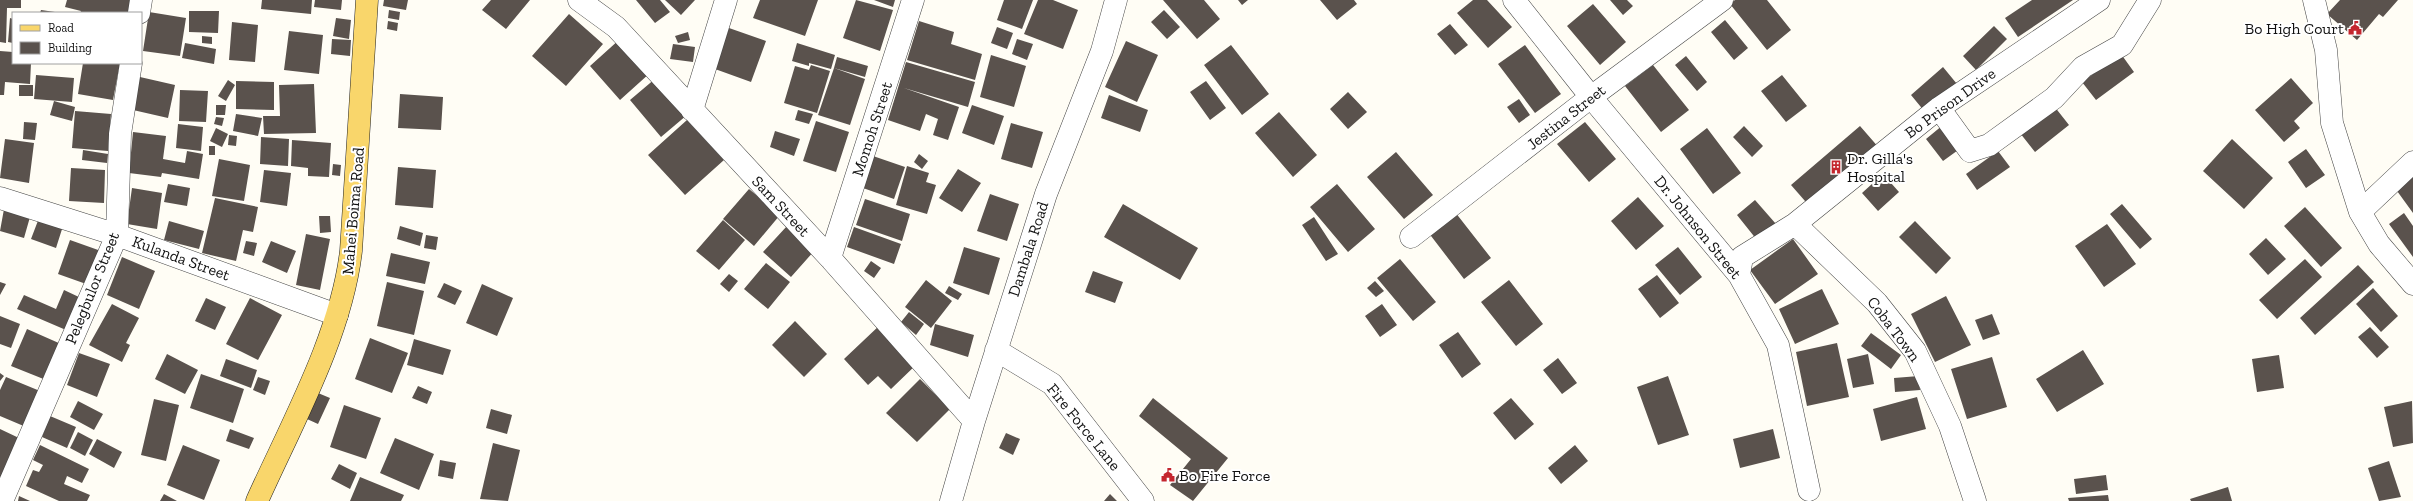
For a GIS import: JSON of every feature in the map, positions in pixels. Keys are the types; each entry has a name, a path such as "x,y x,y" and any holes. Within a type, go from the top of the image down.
{"main road":[{"name":"Mahei Boima Road","path":"257,501 322,354 337,315 348,280 367,0"}],"street":[{"path":"139,12 141,0"},
{"name":"Sam Street","path":"579,0 616,27 830,258 974,421"},
{"path":"692,110 726,0"},
{"name":"Momoh Street","path":"830,258 913,0"},
{"name":"Dambala Road","path":"951,501 974,421 1046,194 1102,51 1116,0"},
{"name":"Dr. Johnson Street","path":"1514,0 1591,97 1739,275 1778,346 1809,490"},
{"name":"Jestina Street","path":"1411,237 1591,97 1722,0"},
{"name":"Bo Prison Drive","path":"1739,275 1742,257 1795,224 1939,108 2099,0"},
{"path":"1939,108 1970,152 1989,145 2054,98 2083,67 2122,45 2150,0"},
{"path":"2314,0 2326,50 2332,123 2360,212 2379,244 2413,284"},
{"name":"Pelegbulor Street","path":"2,501 117,235 120,134 131,64"},
{"path":"2360,212 2413,162"},
{"name":"Kulanda Street","path":"0,198 117,235 337,315"},
{"name":"Coba Town","path":"1795,224 1877,303 1915,351 1950,426 1975,501"},
{"name":"Fire Force Lane","path":"996,350 1052,384 1142,501"}],"building":[{"path":"0,0 21,0 21,8 7,8 6,43 0,42"},
{"path":"67,0 135,0 132,12 80,12 65,7"},
{"path":"262,0 312,0 311,14 261,9"},
{"path":"315,0 342,0 341,10 314,7"},
{"path":"384,0 408,0 406,10 383,6"},
{"path":"491,0 530,0 506,29 482,10"},
{"path":"636,0 660,0 670,12 655,23"},
{"path":"665,0 695,0 681,15"},
{"path":"760,0 818,0 805,36 753,18"},
{"path":"856,0 893,10 880,51 843,38"},
{"path":"874,0 895,0 893,7"},
{"path":"1004,0 1033,0 1022,29 997,20"},
{"path":"1038,0 1053,0 1078,10 1063,49 1024,34"},
{"path":"1163,0 1204,0 1220,19 1197,39"},
{"path":"1238,0 1248,0 1242,5"},
{"path":"1320,0 1354,0 1357,4 1337,20"},
{"path":"1473,0 1487,0 1512,27 1488,48 1457,13"},
{"path":"1610,0 1627,0 1633,6 1623,15"},
{"path":"1735,0 1767,0 1791,30 1767,50 1730,4"},
{"path":"2032,0 2073,0 2018,37 2005,18"},
{"name":"Bo High Court","path":"2340,0 2398,0 2383,17 2379,14 2357,40 2327,14"},
{"path":"1593,4 1626,42 1600,65 1567,26"},
{"path":"41,10 55,12 40,12"},
{"path":"389,10 400,12 399,20 388,18"},
{"path":"1164,10 1180,27 1167,39 1151,22"},
{"path":"189,11 219,11 218,33 189,32"},
{"path":"149,12 186,18 180,56 143,51"},
{"path":"569,14 603,44 566,86 532,56"},
{"path":"10,18 12,19 12,43 8,42"},
{"path":"336,18 351,20 349,39 333,36"},
{"path":"1725,20 1748,48 1734,60 1711,32"},
{"path":"388,21 398,23 397,31 387,29"},
{"path":"919,21 954,32 951,44 982,54 975,80 907,60"},
{"path":"232,22 258,25 255,62 229,60"},
{"path":"1450,24 1468,45 1455,55 1437,34"},
{"path":"1994,26 2007,39 1976,70 1963,56"},
{"path":"997,27 1013,33 1007,49 991,43"},
{"path":"729,28 766,41 751,82 715,69"},
{"path":"289,31 323,35 319,74 284,70"},
{"path":"688,32 690,40 678,43 675,36"},
{"path":"202,36 212,37 212,44 202,43"},
{"path":"332,39 351,40 350,56 331,54"},
{"path":"620,39 650,73 620,100 590,66"},
{"path":"1017,39 1033,44 1027,60 1012,54"},
{"path":"1126,41 1158,55 1137,102 1105,87"},
{"path":"185,43 216,49 214,64 182,58"},
{"path":"797,43 835,55 831,69 809,63 809,66 792,61"},
{"path":"673,44 695,47 693,62 670,59"},
{"path":"1231,45 1269,94 1242,115 1204,65"},
{"path":"1525,45 1561,94 1535,113 1498,64"},
{"path":"0,51 12,52 12,64 31,64 30,84 5,82 4,95 0,95"},
{"path":"2121,54 2134,72 2096,100 2082,82"},
{"path":"991,55 1026,66 1014,107 980,97"},
{"path":"1686,56 1707,82 1697,91 1675,65"},
{"path":"837,57 868,66 865,77 834,68"},
{"path":"906,62 975,82 968,107 904,88 959,107 948,140 933,135 938,119 926,114 920,131 888,120"},
{"path":"83,64 120,64 113,100 78,94"},
{"path":"811,65 830,71 817,113 784,103 795,66 809,70"},
{"path":"1653,65 1689,110 1661,132 1625,86"},
{"path":"1943,67 1957,84 1925,112 1911,95"},
{"path":"834,68 865,79 850,125 818,115"},
{"path":"36,75 74,78 72,102 34,99"},
{"path":"1782,75 1807,106 1786,122 1761,91"},
{"path":"140,77 175,85 168,118 133,110"},
{"path":"656,78 687,115 661,137 630,100"},
{"path":"2291,78 2313,103 2294,121 2300,128 2284,142 2255,110"},
{"path":"228,80 235,85 226,101 218,96"},
{"path":"236,81 274,82 274,110 236,109"},
{"path":"1206,81 1226,108 1210,120 1190,92"},
{"path":"314,84 316,133 264,134 263,116 280,116 279,85"},
{"path":"19,85 33,85 33,96 19,96"},
{"path":"180,90 208,91 206,122 179,121"},
{"path":"1348,92 1367,112 1348,129 1330,109"},
{"path":"400,94 443,97 441,130 398,128"},
{"path":"1109,95 1148,110 1140,132 1101,118"},
{"path":"1519,99 1530,115 1519,123 1507,107"},
{"path":"54,101 75,107 72,121 50,115"},
{"path":"216,105 226,105 225,115 216,115"},
{"path":"972,105 1004,116 994,145 962,133"},
{"path":"2054,106 2069,125 2035,152 2020,133"},
{"path":"798,110 813,114 809,124 795,120"},
{"path":"75,111 111,114 108,151 72,148"},
{"path":"1279,112 1317,155 1293,177 1255,133"},
{"path":"236,114 262,118 258,136 233,131"},
{"path":"216,117 224,118 222,126 214,124"},
{"path":"687,120 724,160 685,195 648,155"},
{"path":"816,121 849,132 836,172 803,161"},
{"path":"24,122 37,123 35,140 23,139"},
{"path":"1585,122 1616,159 1589,182 1557,144"},
{"path":"1011,123 1043,132 1032,168 1001,159"},
{"path":"178,124 203,127 201,151 176,148"},
{"path":"1943,125 1961,148 1943,161 1926,139"},
{"path":"1744,126 1763,146 1752,157 1733,137"},
{"name":"Dr. Gilla's Hospital","path":"1860,126 1880,149 1812,209 1791,185"},
{"path":"216,128 228,134 222,147 210,141"},
{"path":"1707,128 1741,173 1713,194 1680,149"},
{"path":"775,131 800,139 794,156 770,147"},
{"path":"133,132 166,136 163,159 185,163 187,151 203,154 199,179 162,173 161,177 129,173"},
{"path":"229,135 237,136 236,146 228,145"},
{"path":"261,137 289,139 288,166 260,164"},
{"path":"5,139 34,143 29,183 0,178"},
{"path":"2232,139 2273,178 2244,209 2203,171"},
{"path":"292,140 331,143 329,177 308,176 308,168 291,166"},
{"path":"209,146 215,146 215,155 209,155"},
{"path":"2306,149 2325,175 2306,188 2288,162"},
{"path":"83,150 108,154 107,163 82,160"},
{"path":"1998,151 2010,167 1977,190 1966,174"},
{"path":"1396,152 1433,195 1404,219 1367,177"},
{"path":"919,154 928,161 922,169 914,162"},
{"path":"873,156 905,167 894,199 863,188"},
{"path":"219,159 250,165 244,201 212,196"},
{"path":"333,164 341,165 340,176 332,175"},
{"path":"907,166 929,173 926,182 936,185 927,214 896,205"},
{"path":"398,167 436,170 433,208 395,205"},
{"path":"71,168 105,170 104,203 69,201"},
{"path":"958,169 981,183 962,212 939,198"},
{"path":"264,170 291,173 287,206 260,202"},
{"path":"2413,170 2413,213 2392,184"},
{"path":"1883,174 1899,192 1878,211 1862,193"},
{"path":"168,184 190,188 187,206 164,202"},
{"path":"1337,184 1375,229 1348,252 1310,207"},
{"path":"132,188 162,193 157,229 127,224"},
{"path":"749,189 780,215 754,246 723,219"},
{"path":"990,194 1019,204 1007,241 977,231"},
{"path":"1638,197 1664,226 1636,250 1611,221"},
{"path":"215,198 258,207 253,232 243,230 236,261 202,253"},
{"path":"865,199 910,214 902,241 856,225"},
{"path":"1755,200 1776,224 1757,240 1737,215"},
{"path":"1123,204 1198,248 1180,280 1104,237"},
{"path":"2122,204 2152,239 2140,249 2110,214"},
{"path":"2305,207 2342,248 2321,267 2284,226"},
{"path":"4,209 30,217 24,238 0,231"},
{"path":"1455,212 1491,258 1464,279 1428,232"},
{"path":"2404,213 2413,226 2413,257 2389,224"},
{"path":"319,216 330,216 331,232 320,233"},
{"path":"1314,217 1338,254 1326,261 1302,225"},
{"path":"39,218 63,226 56,248 31,239"},
{"path":"723,220 745,240 719,270 696,251"},
{"path":"169,221 204,231 199,249 164,240"},
{"path":"1915,221 1951,258 1936,274 1899,237"},
{"path":"2107,224 2136,264 2104,287 2075,246"},
{"path":"400,226 423,233 420,246 397,239"},
{"path":"787,226 815,250 791,277 763,252"},
{"path":"854,227 901,244 894,264 847,247"},
{"path":"306,234 330,239 320,290 296,285"},
{"path":"426,235 438,237 436,250 424,248"},
{"path":"2266,238 2286,259 2268,275 2249,254"},
{"path":"1793,239 1818,274 1775,304 1750,270"},
{"path":"70,240 101,251 89,285 58,274"},
{"path":"246,241 257,243 254,256 243,253"},
{"path":"271,241 296,251 287,273 262,262"},
{"path":"964,247 1000,258 989,295 953,283"},
{"path":"1678,247 1702,277 1680,295 1655,265"},
{"path":"391,253 430,262 425,284 386,276"},
{"path":"122,257 155,271 139,309 107,295"},
{"path":"1400,259 1436,302 1413,321 1377,278"},
{"path":"2305,259 2322,277 2277,319 2259,300"},
{"path":"871,261 881,268 874,278 864,271"},
{"path":"766,263 790,282 768,309 744,289"},
{"path":"2358,265 2374,282 2315,335 2300,318"},
{"path":"1093,271 1123,282 1115,303 1085,292"},
{"path":"729,274 738,281 729,292 720,284"},
{"path":"1657,275 1679,303 1660,318 1638,289"},
{"path":"926,280 952,301 931,328 905,307"},
{"path":"1509,280 1543,324 1516,346 1481,302"},
{"path":"1375,281 1384,291 1376,297 1367,288"},
{"path":"0,282 6,284 0,295"},
{"path":"387,282 424,291 414,335 377,326"},
{"path":"444,283 462,291 455,305 437,297"},
{"path":"482,284 513,298 497,336 466,323"},
{"path":"949,286 962,294 958,300 945,293"},
{"path":"2373,288 2398,316 2381,332 2356,304"},
{"path":"1822,289 1839,324 1795,344 1779,309"},
{"path":"64,290 81,298 66,330 17,309 24,295 56,309"},
{"path":"1946,296 1971,345 1935,362 1911,314"},
{"path":"206,298 226,307 215,330 195,321"},
{"path":"250,298 282,315 258,360 226,344"},
{"path":"112,304 139,318 126,343 130,345 122,362 89,345"},
{"path":"1382,304 1397,325 1380,337 1365,316"},
{"path":"909,312 924,324 916,335 901,322"},
{"path":"1992,314 2000,334 1983,340 1975,320"},
{"path":"0,316 20,324 11,348 0,344"},
{"path":"795,321 827,354 804,377 772,345"},
{"path":"881,324 918,363 891,389 878,376 868,385 844,359"},
{"path":"935,324 974,335 968,357 930,345"},
{"path":"2370,327 2389,347 2377,358 2358,337"},
{"path":"27,329 61,344 46,380 11,366"},
{"path":"1458,332 1481,364 1462,378 1439,345"},
{"path":"1871,333 1901,355 1891,369 1861,346"},
{"path":"370,338 408,353 392,393 355,379"},
{"path":"414,339 451,350 443,375 407,365"},
{"path":"1837,343 1849,397 1807,406 1796,352"},
{"path":"2083,350 2104,384 2057,412 2036,379"},
{"path":"79,353 110,364 97,397 67,385"},
{"path":"167,354 198,370 185,394 155,379"},
{"path":"1868,354 1874,384 1853,388 1847,359"},
{"path":"2279,355 2284,388 2257,392 2252,359"},
{"path":"1992,357 2007,407 1967,419 1951,369"},
{"path":"1558,358 1577,383 1562,394 1543,370"},
{"path":"226,359 257,370 251,388 220,376"},
{"path":"0,373 4,376 0,381"},
{"path":"201,374 244,389 233,423 190,408"},
{"path":"1668,376 1689,435 1658,445 1637,387"},
{"path":"1919,376 1920,390 1895,392 1894,378"},
{"path":"6,377 40,391 26,427 0,416 0,390"},
{"path":"258,377 270,381 265,395 253,390"},
{"path":"920,379 950,409 917,442 886,413"},
{"path":"418,386 432,392 427,404 412,398"},
{"path":"318,393 330,398 318,424 307,419"},
{"path":"1917,397 1926,429 1881,441 1873,409"},
{"path":"1153,398 1228,458 1193,501 1170,485 1191,459 1139,416"},
{"path":"1511,398 1534,424 1515,440 1493,413"},
{"path":"154,399 179,405 166,461 141,455"},
{"path":"78,401 103,414 94,430 70,417"},
{"path":"2412,401 2413,443 2393,447 2384,407"},
{"path":"344,405 381,418 366,459 330,447"},
{"path":"491,409 512,415 507,434 486,428"},
{"path":"50,416 76,427 67,448 42,437"},
{"path":"0,429 19,438 1,477 0,476"},
{"path":"230,429 254,438 249,449 226,441"},
{"path":"1773,429 1780,458 1740,468 1733,439"},
{"path":"78,432 93,440 85,456 70,448"},
{"path":"1006,433 1020,439 1013,455 999,448"},
{"path":"395,438 434,454 419,490 380,473"},
{"path":"97,439 122,452 114,468 89,454"},
{"path":"493,443 520,450 508,501 480,499"},
{"path":"40,445 89,469 82,483 67,476 64,484 90,495 87,501 59,501 26,486 33,470 39,472 43,465 33,460"},
{"path":"183,445 220,460 204,500 167,485"},
{"path":"1575,445 1588,461 1561,484 1548,468"},
{"path":"440,460 456,463 453,479 438,476"},
{"path":"2389,461 2401,497 2379,501 2368,468"},
{"path":"339,464 357,473 350,489 331,479"},
{"path":"2106,475 2108,490 2076,494 2074,479"},
{"path":"360,477 404,495 401,501 350,501"},
{"path":"2228,487 2232,501 2191,501 2190,499"},
{"path":"164,494 177,501 160,501"},
{"path":"1110,494 1117,501 1104,501"},
{"path":"2108,495 2109,501 2069,501 2068,498"},
{"path":"19,496 30,501 18,501"}],"place":[{"name":"Bo High Court","path":"2355,28"},
{"name":"Dr. Gilla's Hospital","path":"1836,167"},
{"name":"Bo Fire Force","path":"1168,475"}]}
